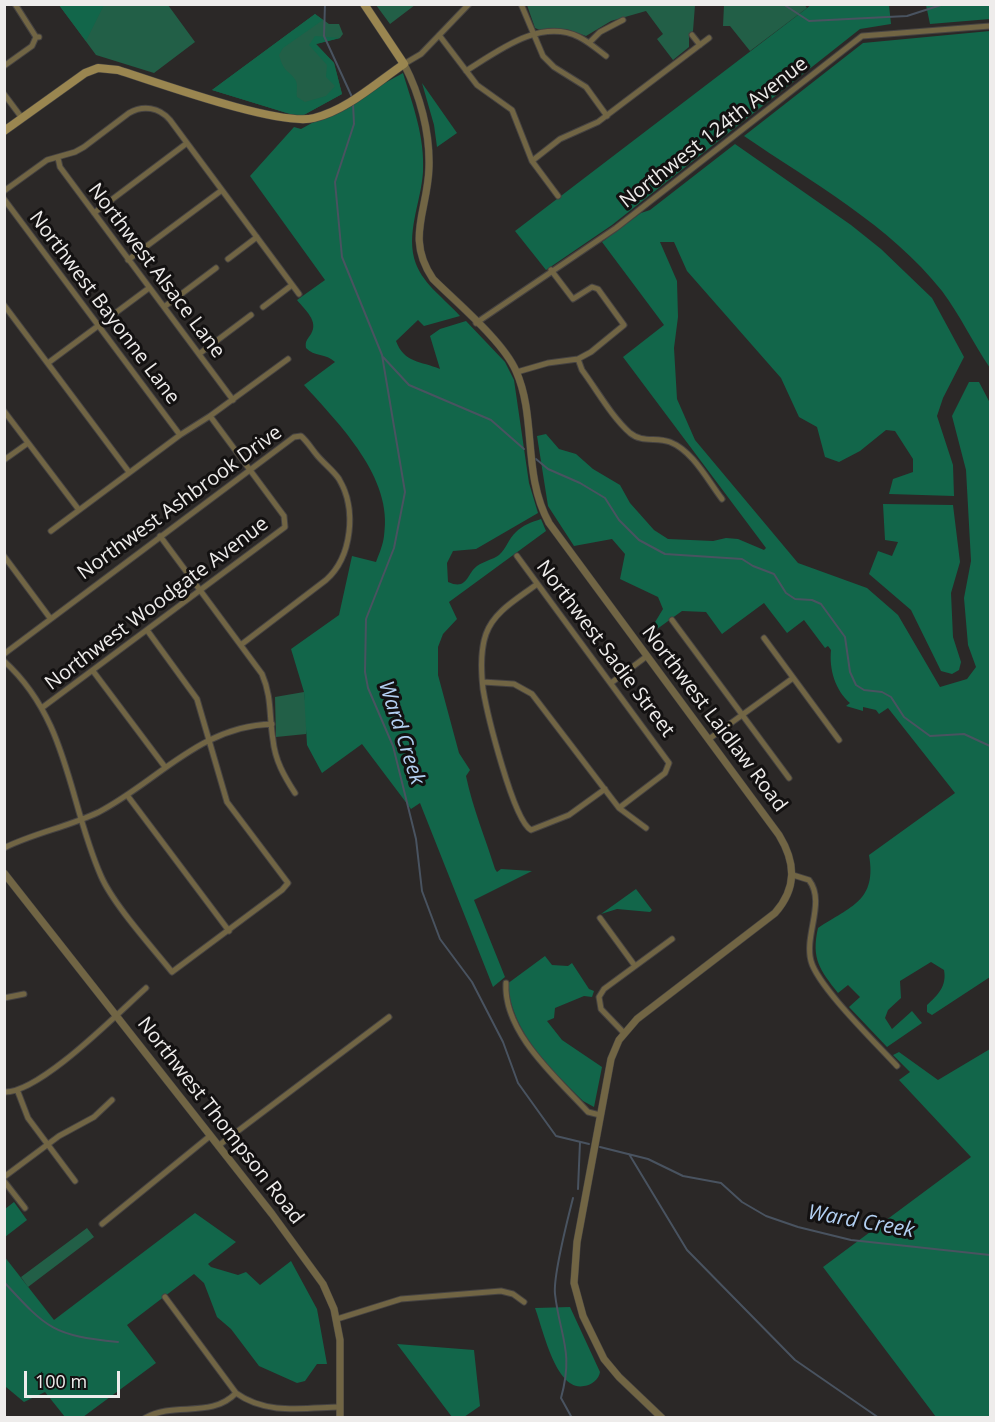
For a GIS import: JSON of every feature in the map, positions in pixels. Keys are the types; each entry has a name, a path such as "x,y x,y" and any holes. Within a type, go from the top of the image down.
{"main road":[{"name":"Northwest Laidlaw Road","path":"364,4 404,64"},
{"path":"4,131 80,76 102,68 118,70 287,119 308,120 334,111 404,64"}],"street":[{"path":"4,66 32,46 37,37 15,4"},
{"path":"404,64 421,54 469,4"},
{"path":"521,4 532,36 543,56 554,67 583,84 607,116"},
{"path":"589,43 600,32 622,20"},
{"name":"Northwest 124th Avenue","path":"476,323 616,228 862,36 990,26"},
{"path":"466,71 512,42 556,31 570,34 589,43 606,56"},
{"path":"438,35 483,90 504,102 512,110 532,161 558,196"},
{"path":"692,35 700,45"},
{"path":"532,161 560,139 593,125 607,116 709,38"},
{"name":"Northwest Laidlaw Road","path":"404,64 421,107 429,152 428,180 418,238 419,254 433,279 506,354 517,372 524,404 534,481 544,514 779,835 788,849 793,875"},
{"path":"4,94 22,118"},
{"path":"4,191 40,164 75,153 137,108 152,108 165,114 299,294"},
{"path":"94,213 187,143"},
{"name":"Northwest Alsace Lane","path":"58,158 60,167 233,400"},
{"path":"128,260 222,190"},
{"name":"Northwest Bayonne Lane","path":"4,198 180,435"},
{"path":"228,259 257,237"},
{"path":"164,307 216,268"},
{"path":"517,372 548,363 578,359 591,352 624,325 598,289 592,287 573,299 551,270"},
{"path":"263,307 292,285"},
{"path":"48,363 149,288"},
{"path":"4,305 129,472"},
{"path":"4,320 12,315"},
{"path":"199,354 251,315"},
{"path":"51,531 129,472 288,359"},
{"path":"578,359 582,370 629,432 639,438 675,445 690,457 722,499"},
{"path":"4,411 79,510"},
{"path":"210,416 249,470"},
{"name":"Northwest Ashbrook Drive","path":"4,654 294,436 302,436 338,478 347,500 346,548 336,571 242,644"},
{"path":"4,460 28,443"},
{"name":"Northwest Woodgate Avenue","path":"43,707 283,529 286,523 284,516 249,470"},
{"path":"160,536 242,644 266,682 278,760 295,793"},
{"path":"4,556 50,618"},
{"name":"Northwest Sadie Street","path":"517,556 667,758 669,766 665,773 619,808"},
{"path":"537,584 502,611 490,625 484,641 483,682 506,780 524,824 529,829 537,829 569,815 605,789"},
{"path":"672,620 789,778"},
{"path":"4,661 43,707 54,729 104,883 172,972 288,885 227,801 194,694 147,630"},
{"path":"764,638 839,740"},
{"path":"611,683 647,656"},
{"path":"93,671 165,766"},
{"path":"709,740 793,678"},
{"path":"483,682 514,684 532,694 619,808 646,828"},
{"path":"4,849 82,819 127,795 165,766 208,740 240,728 272,724"},
{"path":"127,795 229,931"},
{"name":"Northwest Thompson Road","path":"4,873 310,1264 327,1293 337,1319 340,1418"},
{"path":"662,1418 619,1377 604,1359 586,1324 575,1291 574,1263 600,1115 612,1053 624,1033 646,1012 775,913 790,893 793,875 808,880 815,892 809,946 816,973 897,1066"},
{"path":"600,918 635,966"},
{"path":"624,1033 601,1009 599,997 604,989 672,939"},
{"path":"506,983 516,1022 531,1050 588,1112 600,1115"},
{"path":"4,1092 18,1092 42,1078 146,988"},
{"path":"4,998 24,994"},
{"path":"218,1146 389,1017"},
{"path":"18,1092 28,1118 75,1181"},
{"path":"25,1208 4,1179 48,1144 88,1121 112,1100"},
{"path":"102,1224 210,1136"},
{"path":"337,1319 393,1300 416,1297 501,1291 513,1294 524,1302"},
{"path":"165,1297 236,1393 261,1407 340,1407"},
{"path":"145,1418 164,1410 198,1409 220,1405 236,1393"},
{"path":"198,1409 199,1418"}],"green space":[{"path":"804,4 807,8 750,51 730,26 723,26 724,5"},
{"path":"59,5 168,5 195,42 154,73 96,55"},
{"path":"59,5 104,5 86,41"},
{"path":"376,5 415,5 390,24"},
{"path":"527,5 695,5 693,31 689,35 689,47 673,60 657,39 663,34 646,11 611,21 586,36 566,29 540,30 535,28"},
{"path":"811,5 889,5 891,24 860,29 612,225 546,270 515,231"},
{"path":"926,5 990,5 990,19 930,24"},
{"path":"315,14 329,24 339,24 343,34 340,38 316,44 334,63 342,94 300,117 212,90"},
{"path":"315,14 323,20 283,48 279,55 281,61 296,81 297,97 305,102 326,96 335,86 326,77 327,65 309,45 315,36 340,38 316,44 334,63 342,94 300,117 212,90"},
{"path":"990,31 990,368 942,291 899,245 849,206 744,136 863,43"},
{"path":"403,73 418,122 423,159 422,184 413,230 413,253 424,279 460,316 424,326 418,320 396,341 408,357 440,369 430,336 440,329 466,321 505,362 514,380 529,483 538,513 476,549 453,551 447,563 448,582 463,583 477,566 499,555 514,534 525,526 541,519 546,531 449,602 457,619 443,634 438,647 438,675 459,753 470,770 466,776 469,788 495,869 497,872 501,869 532,871 474,900 505,977 493,987 420,803 411,809 362,744 322,773 307,745 304,692 291,649 339,615 352,556 376,562 383,539 385,514 381,493 361,453 304,385 335,362 306,348 313,325 310,316 297,300 325,280 250,176 294,127 301,129"},
{"path":"422,83 457,133 437,147 434,125"},
{"path":"735,144 851,225 881,249 932,298 964,357 943,398 937,416 953,465 954,496 889,494 893,479 913,472 913,459 895,431 886,430 860,451 839,462 825,457 817,427 799,417 781,378 687,271 674,242 660,242 677,281 678,317 674,348 677,399 695,440 798,563 867,588 898,615 940,687 967,679 976,667 968,645 964,598 971,561 966,470 952,416 969,382 979,382 990,403 990,977 932,1015 927,1012 927,1005 943,985 944,970 931,962 900,981 901,998 888,1010 885,1018 892,1029 912,1011 922,1023 887,1047 849,1007 860,997 848,985 838,993 826,978 817,956 818,928 851,907 865,893 869,883 869,855 955,793 888,708 879,714 876,710 863,707 863,711 846,706 850,703 840,692 834,679 831,650 828,646 825,648 804,620 787,633 764,603 722,634 706,612 682,611 646,637 663,609 658,597 620,579 625,554 612,539 574,546 548,506 537,436 546,434 559,449 576,454 593,469 620,485 630,503 654,530 668,539 713,541 726,538 738,539 764,550 766,548 623,357 664,325 602,242 641,213 650,210"},
{"path":"883,504 953,505 960,562 951,593 953,637 961,662 959,670 952,674 941,671 911,610 869,574 878,551 892,556 898,542 885,540"},
{"path":"304,692 308,725 306,734 276,737 275,697"},
{"path":"636,889 652,910 650,912 617,909 601,914"},
{"path":"545,956 552,965 568,966 572,963 589,989 594,991 592,997 584,996 555,1008 554,1018 547,1021 562,1040 602,1067 594,1107 583,1101 545,1062 525,1034 511,1002 507,984"},
{"path":"990,1049 990,1417 936,1417 823,1267 971,1157 899,1080 910,1072 893,1055 899,1052 938,1080"},
{"path":"14,1202 27,1220 5,1237 5,1209"},
{"path":"195,1213 236,1242 208,1264 211,1267 238,1275 246,1272 260,1285 291,1261 317,1309 327,1364 317,1364 305,1381 297,1383 259,1366 231,1329 217,1317 204,1283 194,1274 127,1325 156,1363 83,1417 65,1417 45,1392 24,1402 6,1387 4,1256 54,1320"},
{"path":"87,1228 94,1237 28,1287 21,1277"},
{"path":"570,1307 600,1372 595,1381 584,1386 574,1385 558,1369 535,1308"},
{"path":"397,1344 474,1350 480,1406 464,1417 452,1417"}],"waterway":[{"name":"Ward Creek","path":"325,4 324,36 352,97"},
{"path":"783,4 809,21 907,16 944,4"},
{"name":"Ward Creek","path":"353,103 354,124 335,182 342,257 382,355 405,492 394,548 366,619 365,672 368,688 393,746 416,839 422,891 440,939 472,982 503,1042 518,1083 556,1136 589,1144"},
{"path":"383,357 409,385 491,420 524,449"},
{"path":"536,459 548,469 580,483 605,498 619,520 639,540 665,554 742,559 774,574 786,593 795,599 812,600 821,604 845,637 850,672 856,685 864,690 882,692 891,697 904,717 930,736 964,734 990,746"},
{"path":"578,1189 580,1142"},
{"name":"Ward Creek","path":"600,1147 648,1159 683,1176 721,1183 742,1202 766,1216 798,1227 851,1240 990,1255"},
{"path":"629,1154 687,1250 795,1360 879,1418"},
{"path":"572,1418 561,1398 565,1382 566,1356 555,1285 561,1246 573,1198"},
{"path":"4,1282 31,1311 53,1327 65,1333 118,1342"}]}
